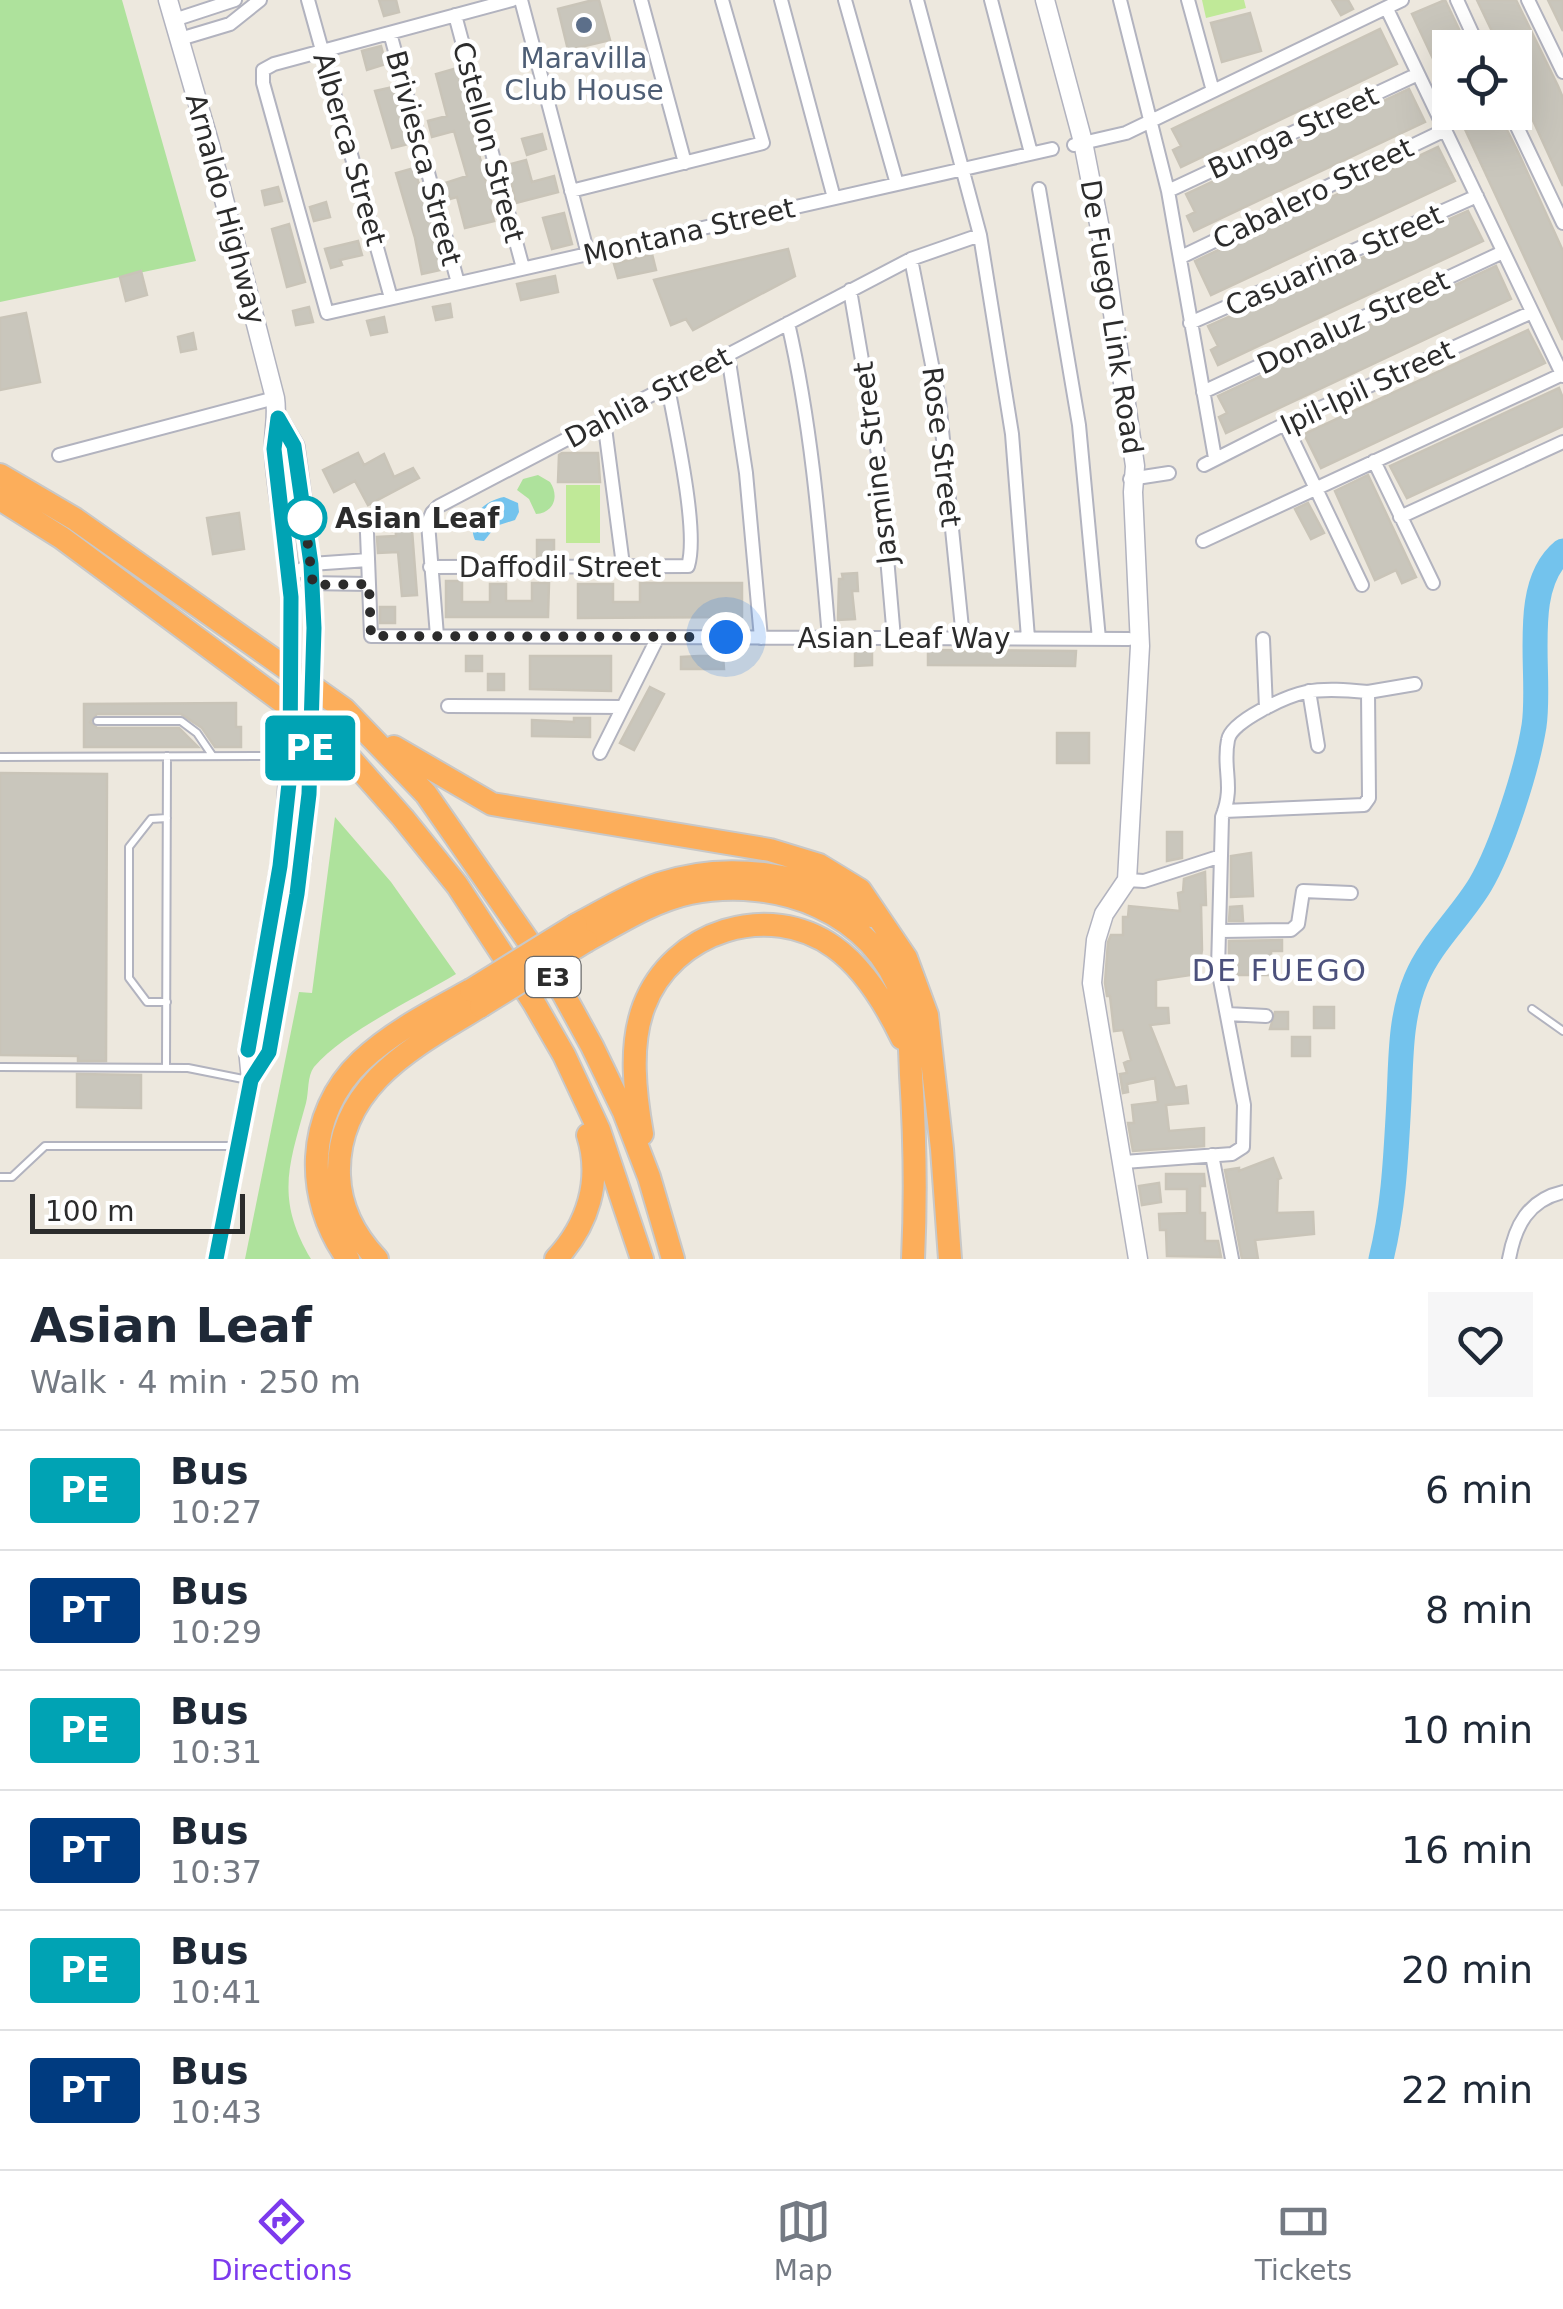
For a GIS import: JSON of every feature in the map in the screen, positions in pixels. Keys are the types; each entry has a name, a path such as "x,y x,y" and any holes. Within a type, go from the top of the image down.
{"highway":[{"path":"0,474 76,519 406,756 492,804 749,845 819,864 860,890 898,944 918,984 929,1028 950,1259"},
{"name":"E3","path":"0,500 62,538 334,740 403,818 457,885 564,1055 598,1130 642,1259"},
{"name":"E3","path":"344,709 426,794 558,984 624,1112 650,1177 673,1259"},
{"path":"376,1259 353,1228 342,1200 340,1155 347,1125 360,1098 394,1061 476,998 657,884 703,875 747,874 795,880 839,895 870,916 898,944"},
{"path":"581,933 689,893 755,892 821,906 861,931 886,963 903,1000 917,1172 913,1259"},
{"path":"650,1177 637,1090 640,1018 654,986 676,958 719,932 744,926 780,926 814,936 838,949 860,971 890,1013 911,1068"},
{"path":"348,1259 325,1218 317,1186 317,1152 331,1103 348,1075 404,1028 476,998"},
{"path":"556,1259 582,1224 594,1176 591,1144 564,1055"}],"main road":[{"name":"Arnaldo Highway","path":"168,0 275,398 278,418 274,449 290,576 291,756 284,842 248,1050 251,1080 216,1259"},
{"path":"1033,0 1078,144"},
{"path":"1045,0 1078,144"},
{"name":"De Fuego Link Road","path":"1078,144 1132,483 1140,646 1127,880 1104,914 1096,940 1092,983 1138,1259"},
{"name":"Arnaldo Highway","path":"251,1080 269,1052 274,1024 302,857 310,746 314,628 311,564 294,446 278,418"}],"street":[{"path":"174,20 235,0"},
{"path":"180,38 230,24 260,0"},
{"name":"Alberca Street","path":"308,0 391,298"},
{"path":"322,51 512,0"},
{"path":"521,0 588,254"},
{"path":"641,0 685,164"},
{"path":"571,191 762,143 722,0"},
{"path":"781,0 834,198"},
{"path":"845,0 896,184"},
{"path":"917,0 980,235 1012,434 1028,638"},
{"path":"990,0 1031,154"},
{"path":"1120,0 1168,191 1203,392"},
{"path":"1188,0 1213,90"},
{"path":"1078,144 1126,134 1402,0"},
{"path":"1457,0 1471,30"},
{"path":"1528,0 1563,72"},
{"path":"1387,9 1432,103"},
{"name":"Cstellon Street","path":"455,15 523,268"},
{"name":"Briviesca Street","path":"390,33 458,283"},
{"name":"Montana Street","path":"322,51 274,64 263,70 263,82 326,313 1052,149"},
{"name":"Bunga Street","path":"1168,191 1418,74"},
{"path":"1203,542 1563,375 1445,130"},
{"name":"Cabalero Street","path":"1181,257 1445,130"},
{"path":"1519,130 1563,223"},
{"path":"1040,188 1079,425 1099,639"},
{"name":"Casuarina Street","path":"1190,323 1477,196"},
{"name":"Dahlia Street","path":"437,636 428,524 439,506 911,259 980,235"},
{"name":"Donaluz Street","path":"1203,392 1504,252"},
{"name":"Rose Street","path":"911,259 938,400 963,638"},
{"name":"Jasmine Street","path":"850,290 878,454 894,638"},
{"name":"Ipil-Ipil Street","path":"1203,392 1210,462 1532,312"},
{"path":"788,323 803,388 813,464 829,638"},
{"path":"728,355 746,472 761,638"},
{"name":"Daffodil Street","path":"430,567 689,564 686,496 668,387"},
{"path":"60,455 275,398"},
{"path":"604,420 623,565"},
{"path":"1286,424 1362,584"},
{"path":"1400,517 1563,442"},
{"path":"1374,461 1433,583"},
{"path":"1132,483 1168,474"},
{"name":"Asian Leaf Way","path":"367,533 371,636 1129,639"},
{"path":"290,576 311,564 368,560"},
{"path":"290,576 313,585 369,584"},
{"path":"600,753 658,637"},
{"path":"1263,639 1266,708"},
{"path":"1124,1162 1232,1154 1242,1147 1244,1105 1218,969 1224,811 1230,796 1227,741 1232,728 1266,708 1309,691 1368,692 1415,684"},
{"path":"1309,691 1318,746"},
{"path":"1224,811 1364,805 1369,798 1368,692"},
{"path":"448,706 624,708"},
{"path":"1127,880 1144,881 1222,856"},
{"path":"1220,931 1290,930 1298,924 1303,890 1351,893"},
{"path":"1228,1014 1266,1016"},
{"path":"1212,1155 1232,1259"},
{"path":"1509,1259 1522,1218 1540,1200 1563,1192"}],"lane":[{"path":"96,722 181,722 196,733 213,756"},
{"path":"166,1068 167,756"},
{"path":"0,757 291,756"},
{"path":"166,1002 147,1002 128,978 129,847 151,819 167,818"},
{"path":"1532,1009 1563,1031"},
{"path":"0,1067 188,1068 251,1080"},
{"path":"0,1177 12,1177 45,1146 238,1146"}],"green space":[{"path":"0,0 122,0 196,261 0,302"},
{"path":"1202,0 1244,0 1246,8 1206,18"},
{"path":"538,475 550,482 554,498 547,511 536,514 529,499 517,490 523,479"},
{"path":"566,485 600,485 600,543 566,543"},
{"path":"335,817 391,882 456,974 362,1028 314,1067 289,1181 293,1218 311,1259 245,1259 299,992 312,993"}],"water":[{"path":"504,497 518,503 515,520 496,526 484,541 475,540 473,525 478,512 489,502"}],"building":[{"path":"379,0 396,0 399,12 384,16"},
{"name":"Maravilla Club House","path":"599,0 610,40 568,50 558,9"},
{"path":"1332,0 1348,0 1353,9 1341,15"},
{"path":"1445,0 1459,30 1432,30 1432,57 1412,14"},
{"path":"1477,0 1516,0 1531,30 1491,30"},
{"path":"1548,0 1563,0 1563,31"},
{"path":"1250,13 1261,51 1222,62 1211,23"},
{"path":"1380,29 1397,64 1181,167 1173,150 1181,146 1172,129"},
{"path":"1532,33 1563,98 1563,186 1532,118"},
{"path":"381,46 386,64 367,70 362,51"},
{"path":"457,68 494,221 465,228 457,197 450,199 445,183 467,176 454,131 432,137 428,121 447,116 436,74"},
{"path":"393,87 408,144 392,148 375,91"},
{"path":"1409,89 1425,122 1194,231 1187,216 1195,212 1186,194"},
{"path":"1465,130 1507,130 1518,152 1563,251 1563,340"},
{"path":"542,134 546,149 527,155 522,139"},
{"path":"1438,147 1455,181 1211,295 1195,261"},
{"path":"526,160 532,182 554,176 558,192 516,203 507,165"},
{"path":"414,168 432,226 440,270 422,274 396,173"},
{"path":"278,187 282,201 265,205 262,191"},
{"path":"326,202 330,217 314,221 310,207"},
{"path":"1468,211 1483,241 1218,365 1211,350 1218,346 1208,326"},
{"path":"564,213 572,244 552,249 543,218"},
{"path":"289,224 305,282 287,287 272,229"},
{"path":"358,241 362,255 340,260 342,265 331,268 325,249"},
{"path":"788,249 795,276 693,330 686,319 671,325 654,280"},
{"path":"652,254 656,270 618,278 614,264"},
{"path":"1496,266 1511,299 1226,433 1219,417 1227,413 1218,396"},
{"path":"141,271 147,295 126,301 120,277"},
{"path":"555,276 558,292 521,300 517,284"},
{"path":"450,304 452,317 436,320 433,307"},
{"path":"309,307 313,322 296,325 293,311"},
{"path":"26,313 40,382 0,390 0,318"},
{"path":"384,317 387,332 371,335 367,321"},
{"path":"1528,330 1545,363 1321,468 1304,434"},
{"path":"193,333 196,349 181,352 178,337"},
{"path":"1559,388 1563,426 1407,498 1390,466"},
{"path":"358,453 364,465 384,454 394,477 413,468 419,478 368,505 355,481 334,492 323,470"},
{"path":"562,453 598,453 600,482 558,482"},
{"path":"1368,475 1416,577 1402,583 1396,570 1375,580 1335,491"},
{"path":"1308,503 1324,533 1311,539 1295,509"},
{"path":"239,513 244,549 213,554 207,518"},
{"path":"411,517 417,595 402,596 398,552 378,553 377,537 396,536 395,518"},
{"path":"537,540 554,540 554,557 537,557"},
{"path":"857,573 858,591 852,591 855,619 838,620 839,579 843,579 842,574"},
{"path":"446,581 462,581 462,602 490,602 490,584 506,584 506,601 532,601 532,583 549,583 548,617 446,617"},
{"path":"640,583 742,583 742,617 578,618 578,584 613,584 613,602 640,602"},
{"path":"380,607 395,607 395,623 380,623"},
{"path":"872,650 872,665 855,666 855,651"},
{"path":"928,650 1076,651 1075,666 928,665"},
{"path":"466,656 482,656 482,671 466,671"},
{"path":"530,656 611,656 611,691 530,689"},
{"path":"723,656 724,669 681,669 681,657"},
{"path":"488,674 504,674 504,690 488,690"},
{"path":"650,687 664,694 634,750 620,743"},
{"path":"236,703 241,747 215,747 202,728 181,714 97,714 90,722 97,728 179,728 198,747 84,747 84,704"},
{"path":"574,718 590,718 590,737 532,736 532,720 574,722"},
{"path":"1057,733 1089,733 1089,763 1057,763"},
{"path":"0,773 107,774 106,1061 78,1061 78,1056 0,1055"},
{"path":"1167,832 1182,832 1182,858 1167,861"},
{"path":"1251,853 1253,896 1231,897 1231,856"},
{"path":"1205,872 1206,905 1201,905 1198,974 1156,980 1156,1008 1168,1008 1169,1023 1150,1025 1175,1088 1186,1086 1188,1103 1166,1105 1169,1131 1204,1128 1204,1146 1133,1151 1128,1123 1134,1123 1132,1105 1158,1102 1155,1078 1127,1084 1128,1092 1123,1093 1120,1074 1127,1073 1124,1063 1131,1060 1123,1030 1114,1031 1107,996 1108,942 1111,935 1123,935 1123,917 1128,917 1129,906 1180,911 1178,893 1183,892 1184,879"},
{"path":"1242,906 1243,921 1229,921 1230,907"},
{"path":"1282,940 1282,951 1271,951 1272,975 1229,975 1229,941"},
{"path":"1314,1007 1334,1007 1334,1028 1314,1028"},
{"path":"1275,1012 1288,1012 1288,1029 1270,1029"},
{"path":"1292,1037 1310,1037 1310,1056 1292,1056"},
{"path":"77,1074 141,1075 141,1108 77,1107"},
{"path":"1273,1158 1281,1178 1277,1213 1313,1212 1314,1234 1255,1240 1258,1259 1242,1259 1225,1170 1239,1171"},
{"path":"1166,1174 1204,1174 1200,1213 1205,1213 1205,1241 1218,1241 1221,1257 1167,1256 1166,1230 1160,1230 1159,1214 1187,1213 1187,1189 1166,1189"},
{"path":"1159,1183 1161,1202 1142,1205 1139,1186"}],"waterway":[{"path":"1381,1259 1394,1180 1407,1008 1422,966 1488,869 1513,808 1534,726 1535,633 1541,586 1549,567 1563,551"}],"bus line":[{"name":"PE","path":"216,1259 251,1080 269,1052 297,894 309,794 313,585 294,446 278,418 274,449 291,597 290,774 280,866 248,1050"}],"place":[{"name":"Maravilla Club House","path":"584,25"},
{"name":"Asian Leaf","path":"305,518"}],"district":[{"name":"DE FUEGO","path":"1280,971"}],"route":[{"path":"305,518 304,513 313,585 369,584 371,636 726,637"}]}
